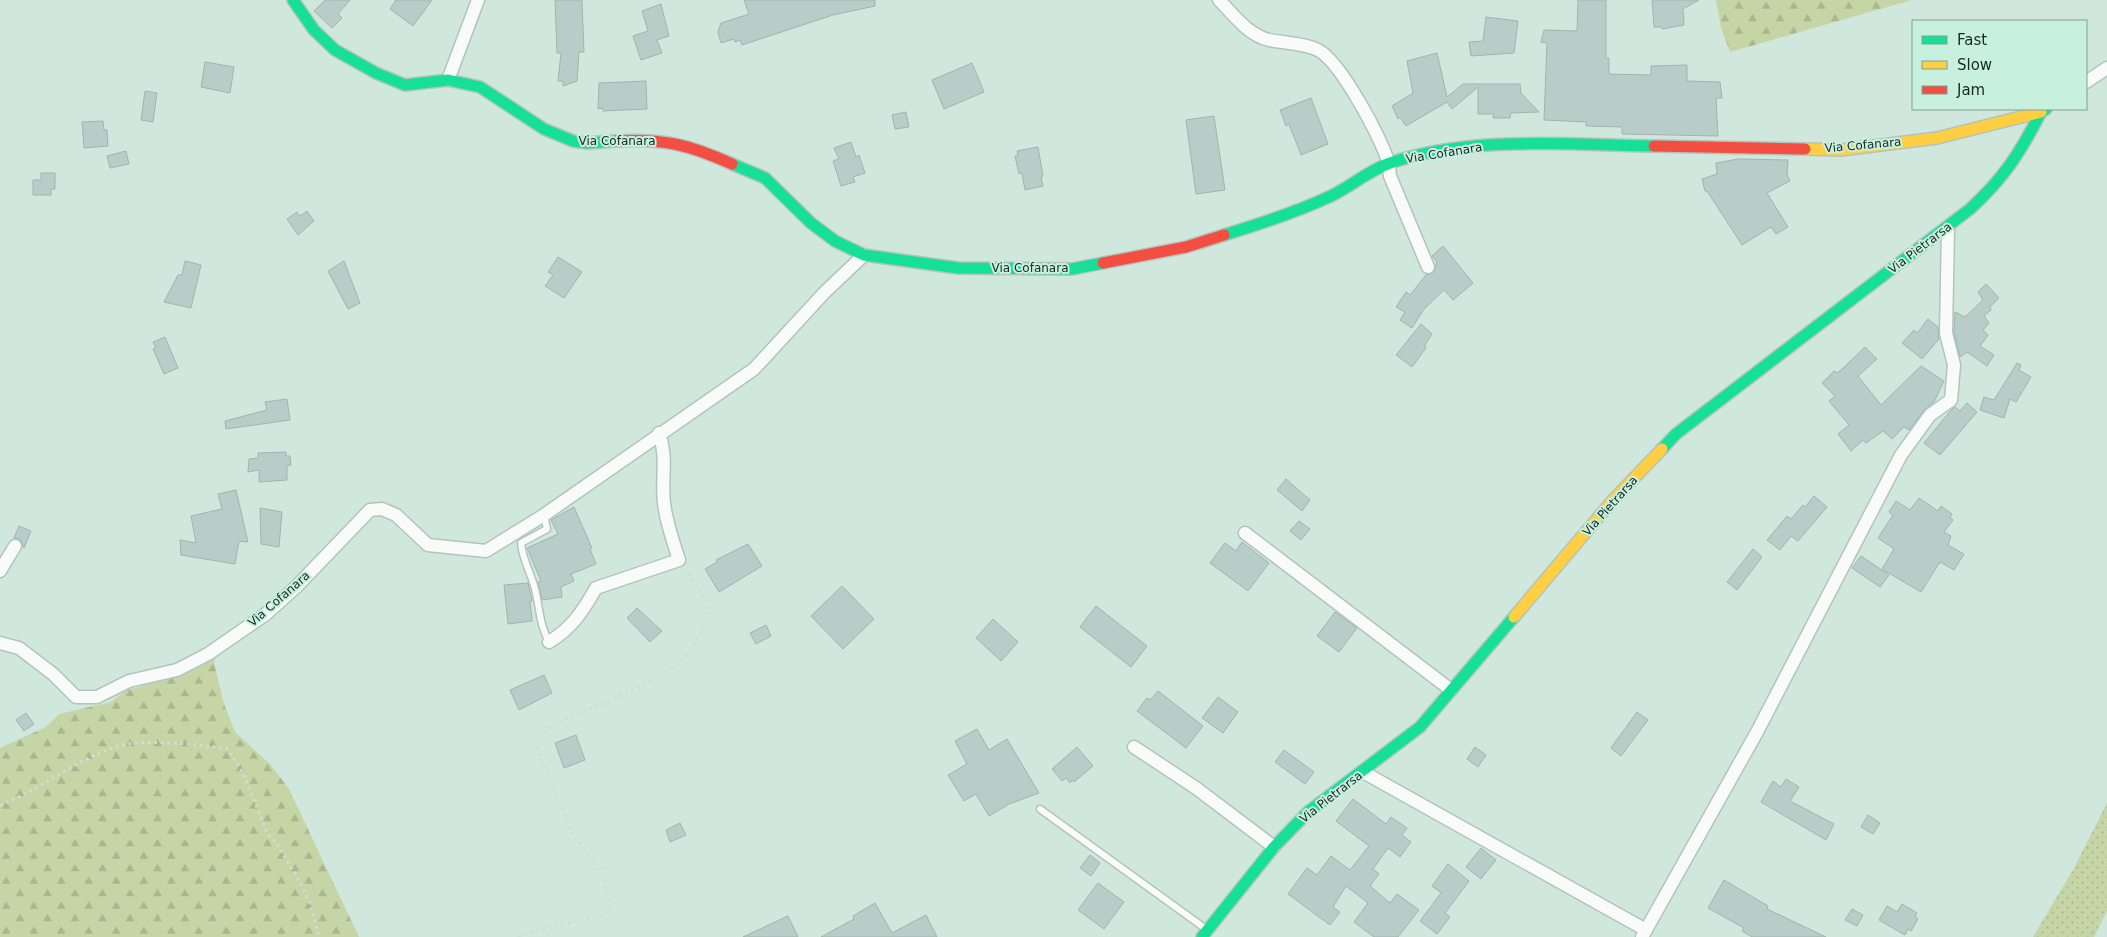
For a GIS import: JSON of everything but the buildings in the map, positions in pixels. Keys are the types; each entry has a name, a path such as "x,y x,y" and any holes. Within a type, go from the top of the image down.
{"street":[{"name":"Via Cofanara","path":"293,0 314,30 335,50 376,73 405,84 420,85 448,80 480,87 544,129 572,141 587,144 647,139 676,143 747,168 765,178 811,223 827,235 864,255 958,268 1072,269 1186,247 1255,226 1330,196 1389,163 1433,152 1494,145 1841,150 1938,138 2044,110"},
{"path":"448,80 478,0"},
{"path":"1219,0 1250,31 1267,39 1316,49 1328,56 1346,80 1389,163 1390,176 1428,267"},
{"path":"2087,81 2107,68"},
{"name":"Via Pietrarsa","path":"1205,934 1274,847 1308,812 1363,772 1420,726 1613,500 1676,434 1847,301 1948,228 1995,186 2021,152 2044,110"},
{"path":"1363,772 1644,933 1757,732 1900,455 1930,415 1951,400 1954,365 1946,323 1948,228"},
{"name":"Via Cofanara","path":"0,643 19,648 52,674 76,697 97,697 129,681 184,667 208,654 272,608 296,587 370,510 382,509 396,515 428,545 448,549 486,550 544,515 659,433 754,369 824,292 864,255"},
{"path":"550,642 566,632 581,615 596,588 679,560 665,510 663,487 665,450 659,433"},
{"path":"1245,533 1451,690"},
{"path":"0,570 16,546"},
{"path":"1134,747 1196,788 1274,847"}],"lane":[{"path":"544,515 547,528 521,544 535,589 541,627 550,642"},
{"path":"1040,809 1205,934"}],"path":[{"path":"518,937 530,932 601,915 609,910 610,904 601,870 578,842 568,824 538,750 537,740 540,735 554,724 658,676 685,657 705,625 708,605 696,582 679,560"},
{"path":"0,804 48,782 96,755 124,744 153,742 226,748 246,779 267,833 278,846 310,903 320,937"}],"green space":[{"path":"1716,0 1912,0 1730,52 1721,28"},
{"path":"216,656 214,663 224,704 235,732 271,765 289,789 359,937 0,937 0,748 46,727 59,714 111,702 125,691 173,677"},
{"path":"2107,803 2107,911 2094,937 2033,937 2074,868"}],"traffic: fast":[{"path":"293,0 314,30 335,50 376,73 405,85 448,80 480,87 544,129 573,141 587,143 616,141"},
{"path":"1662,449 1676,434 1970,209 2002,175 2018,153 2041,112 2044,110"},
{"path":"1224,235 1305,207 1331,196 1383,166 1422,154 1488,145 1654,146"},
{"path":"732,164 765,178 811,223 835,241 864,255 958,268 1072,269 1103,263"},
{"path":"1202,937 1274,847 1308,812 1420,727 1514,617"}],"traffic: slow":[{"path":"1805,149 1841,150 1937,138 2041,112"},
{"path":"1514,617 1613,500 1662,449"}],"traffic: jam":[{"path":"616,141 633,140 676,144 703,152 732,164"},
{"path":"1654,146 1805,149"},
{"path":"1103,263 1186,247 1224,235"}]}
